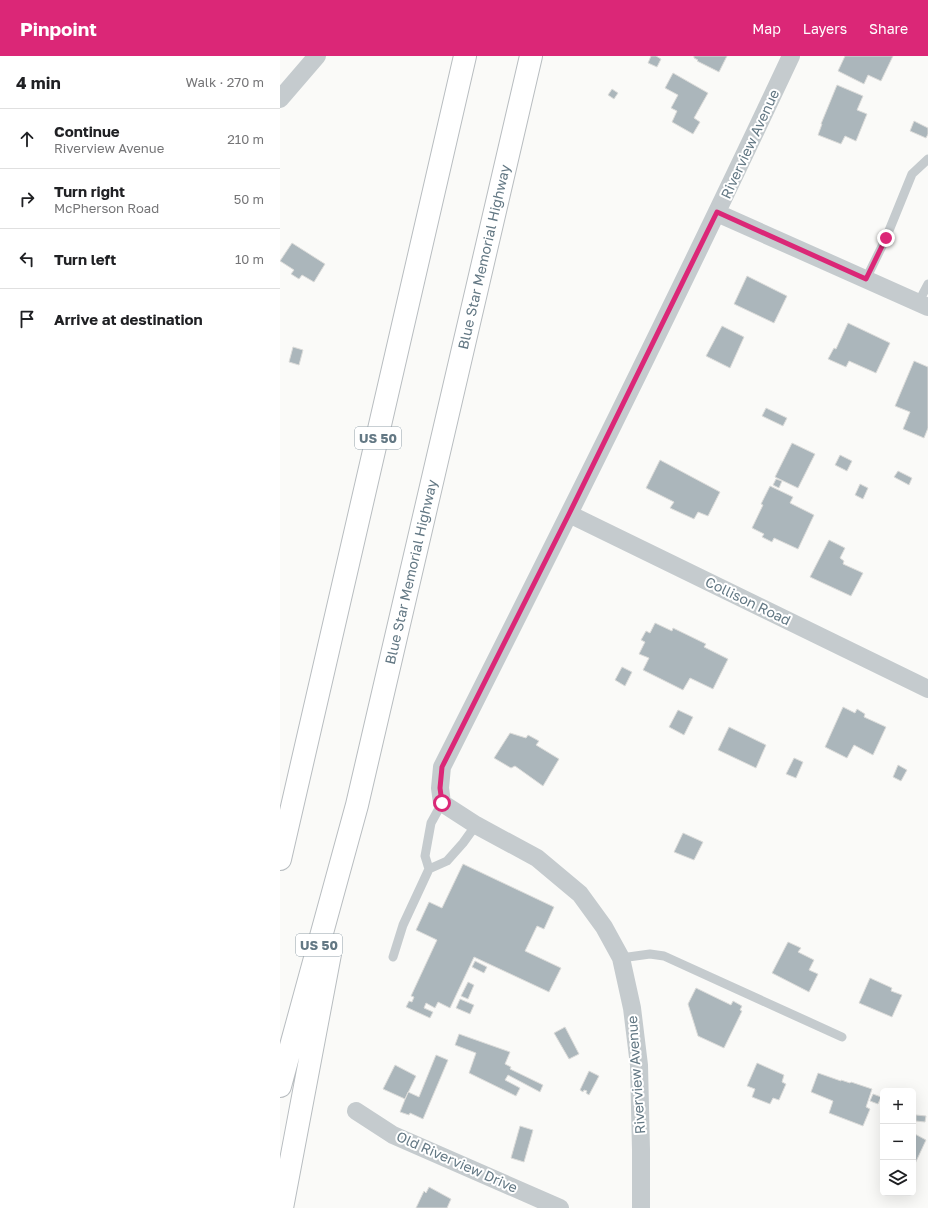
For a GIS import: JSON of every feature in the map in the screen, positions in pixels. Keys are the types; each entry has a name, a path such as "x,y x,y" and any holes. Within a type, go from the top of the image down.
{"highway":[{"name":"US 50","path":"280,859 465,56"},
{"name":"Blue Star Memorial Highway","path":"280,1086 357,805 531,56"},
{"path":"282,1208 357,805"},
{"path":"280,851 289,819"}],"street":[{"path":"280,98 317,56"},
{"name":"Riverview Avenue","path":"641,1208 639,1065 632,1008 621,958 604,927 580,894 537,858 476,825 442,803 440,788 442,767 569,514 717,212 791,56"},
{"path":"717,212 923,305"},
{"name":"Collison Road","path":"569,514 928,689"},
{"name":"Old Riverview Drive","path":"356,1111 393,1135 560,1208"}],"lane":[{"path":"866,279 886,238 912,174 928,159"},
{"path":"923,305 928,284"},
{"path":"429,869 425,856 431,823 442,803"},
{"path":"393,958 403,925 429,869 447,861 476,825"},
{"path":"621,958 650,954 664,956 842,1037"}],"building":[{"path":"651,56 656,56 661,59 657,67 648,63"},
{"path":"694,56 727,56 719,72 697,61 698,60 694,58"},
{"path":"845,56 893,56 881,81 868,75 864,84 838,71"},
{"path":"673,73 708,93 694,118 700,122 693,134 672,122 677,111 671,108 678,95 665,88"},
{"path":"837,85 863,96 857,110 867,114 856,141 845,136 841,144 818,135"},
{"path":"612,89 618,93 614,99 608,95"},
{"path":"914,121 928,128 926,138 910,131"},
{"path":"292,243 325,264 314,282 302,275 299,279 291,274 294,270 280,261"},
{"path":"747,276 787,296 774,323 734,304"},
{"path":"848,323 890,343 876,373 849,361 846,367 828,359 834,348 836,349"},
{"path":"722,326 744,337 730,368 706,356"},
{"path":"293,347 303,350 299,365 289,362"},
{"path":"914,361 928,367 928,428 924,438 903,429 910,412 895,406"},
{"path":"766,408 787,418 783,426 762,416"},
{"path":"792,443 815,454 798,488 775,477"},
{"path":"840,455 852,461 847,471 835,465"},
{"path":"660,460 720,492 708,516 698,512 694,519 670,508 674,502 646,488"},
{"path":"898,471 912,478 909,485 894,477"},
{"path":"776,479 782,481 779,488 773,485"},
{"path":"860,484 868,488 863,499 855,495"},
{"path":"770,486 793,497 790,503 814,515 798,549 774,538 772,542 762,537 764,534 752,528"},
{"path":"829,540 845,548 840,558 844,561 843,564 863,573 851,596 810,577"},
{"path":"655,623 672,631 673,628 706,644 704,647 728,659 713,689 690,678 683,690 643,670 649,658 639,654 645,642 641,640 646,631 650,633"},
{"path":"622,667 632,672 625,686 615,680"},
{"path":"843,707 855,713 857,709 865,714 864,717 886,727 873,755 854,745 847,758 825,747"},
{"path":"678,710 693,717 684,735 669,727"},
{"path":"729,727 766,745 756,768 718,750"},
{"path":"510,733 526,738 528,735 539,741 536,745 559,759 543,786 515,766 511,768 494,758"},
{"path":"794,758 803,762 796,778 786,774"},
{"path":"898,765 907,770 901,781 893,777"},
{"path":"683,833 703,842 694,860 674,852"},
{"path":"463,864 554,907 544,929 537,926 525,951 561,968 549,992 474,957 450,1008 438,1002 435,1008 426,1003 424,1008 433,1012 430,1018 406,1007 409,1001 412,1002 414,997 411,996 437,940 416,930 429,902 442,908"},
{"path":"788,942 801,948 798,952 814,960 809,970 818,974 809,992 772,973"},
{"path":"475,961 487,967 484,973 472,967"},
{"path":"870,978 892,988 891,991 902,995 892,1017 859,1003"},
{"path":"468,982 474,985 468,999 461,996"},
{"path":"696,988 731,1005 733,1001 742,1006 740,1010 742,1011 724,1048 698,1036 688,1004"},
{"path":"460,999 474,1005 470,1014 456,1008"},
{"path":"565,1027 579,1054 569,1059 554,1033"},
{"path":"459,1034 510,1052 505,1064 511,1067 510,1069 543,1085 540,1092 508,1075 505,1080 520,1088 516,1096 469,1073 476,1053 455,1045"},
{"path":"436,1055 448,1060 423,1119 410,1113 409,1115 400,1112 408,1092 419,1097"},
{"path":"757,1063 784,1075 782,1082 786,1084 779,1100 773,1098 770,1104 752,1097 755,1089 747,1086"},
{"path":"395,1065 416,1076 405,1099 383,1089"},
{"path":"589,1071 599,1076 589,1095 586,1093 587,1091 584,1090 583,1092 580,1090"},
{"path":"818,1073 872,1089 866,1107 870,1109 863,1126 829,1113 833,1101 811,1092"},
{"path":"873,1094 880,1097 878,1104 870,1101"},
{"path":"916,1115 926,1116 925,1122 916,1121"},
{"path":"520,1126 533,1130 524,1162 511,1158"},
{"path":"916,1135 926,1140 916,1162"},
{"path":"429,1187 451,1199 447,1208 416,1208 424,1191 426,1193"}],"route":[{"path":"442,803 440,788 442,767 569,514 717,212 866,279 886,238"}]}
